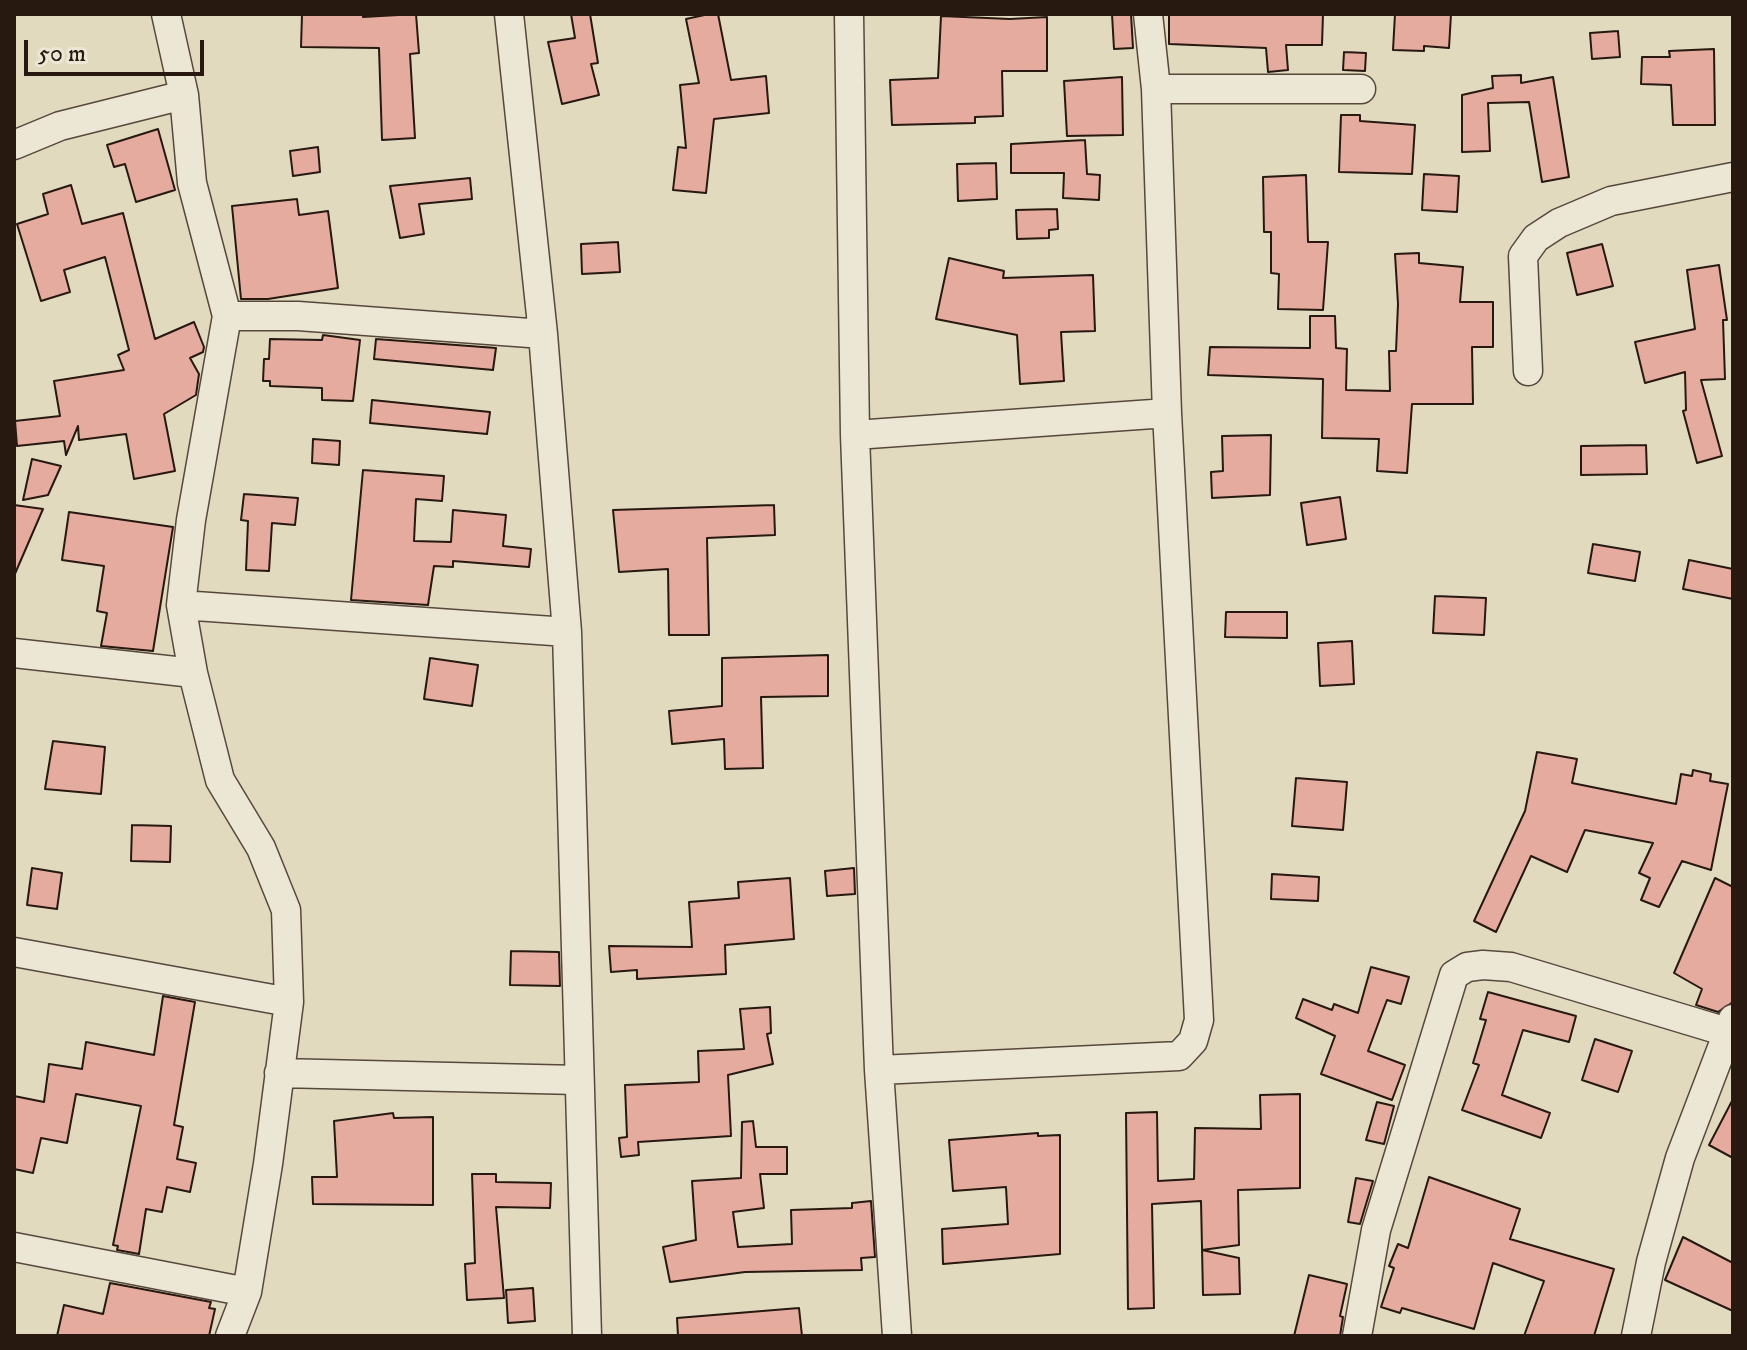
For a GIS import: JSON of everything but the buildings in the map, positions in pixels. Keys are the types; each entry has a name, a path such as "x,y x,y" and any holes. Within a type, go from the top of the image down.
{"street":[{"path":"166,14 184,95 192,183 227,316 191,520 181,605 193,673 220,780 261,848 286,910 289,1002 247,1292 230,1336"},
{"path":"509,14 543,334 567,632 587,1336"},
{"path":"849,14 855,435 879,1070 897,1336"},
{"path":"879,1070 1179,1056 1193,1041 1199,1020 1167,413 1156,89 1148,14"},
{"path":"1156,89 1361,89"},
{"path":"14,145 60,126 184,95"},
{"path":"1528,371 1523,256 1536,238 1559,223 1611,201 1733,177"},
{"path":"227,316 298,316 543,334"},
{"path":"855,435 1167,413"},
{"path":"181,605 567,632"},
{"path":"14,653 193,673"},
{"path":"14,952 289,1002"},
{"path":"1357,1336 1376,1230 1454,975 1475,966 1511,967 1730,1025 1723,1075 1680,1158 1651,1262 1636,1336"},
{"path":"279,1073 578,1080"},
{"path":"14,1247 247,1292"}]}
